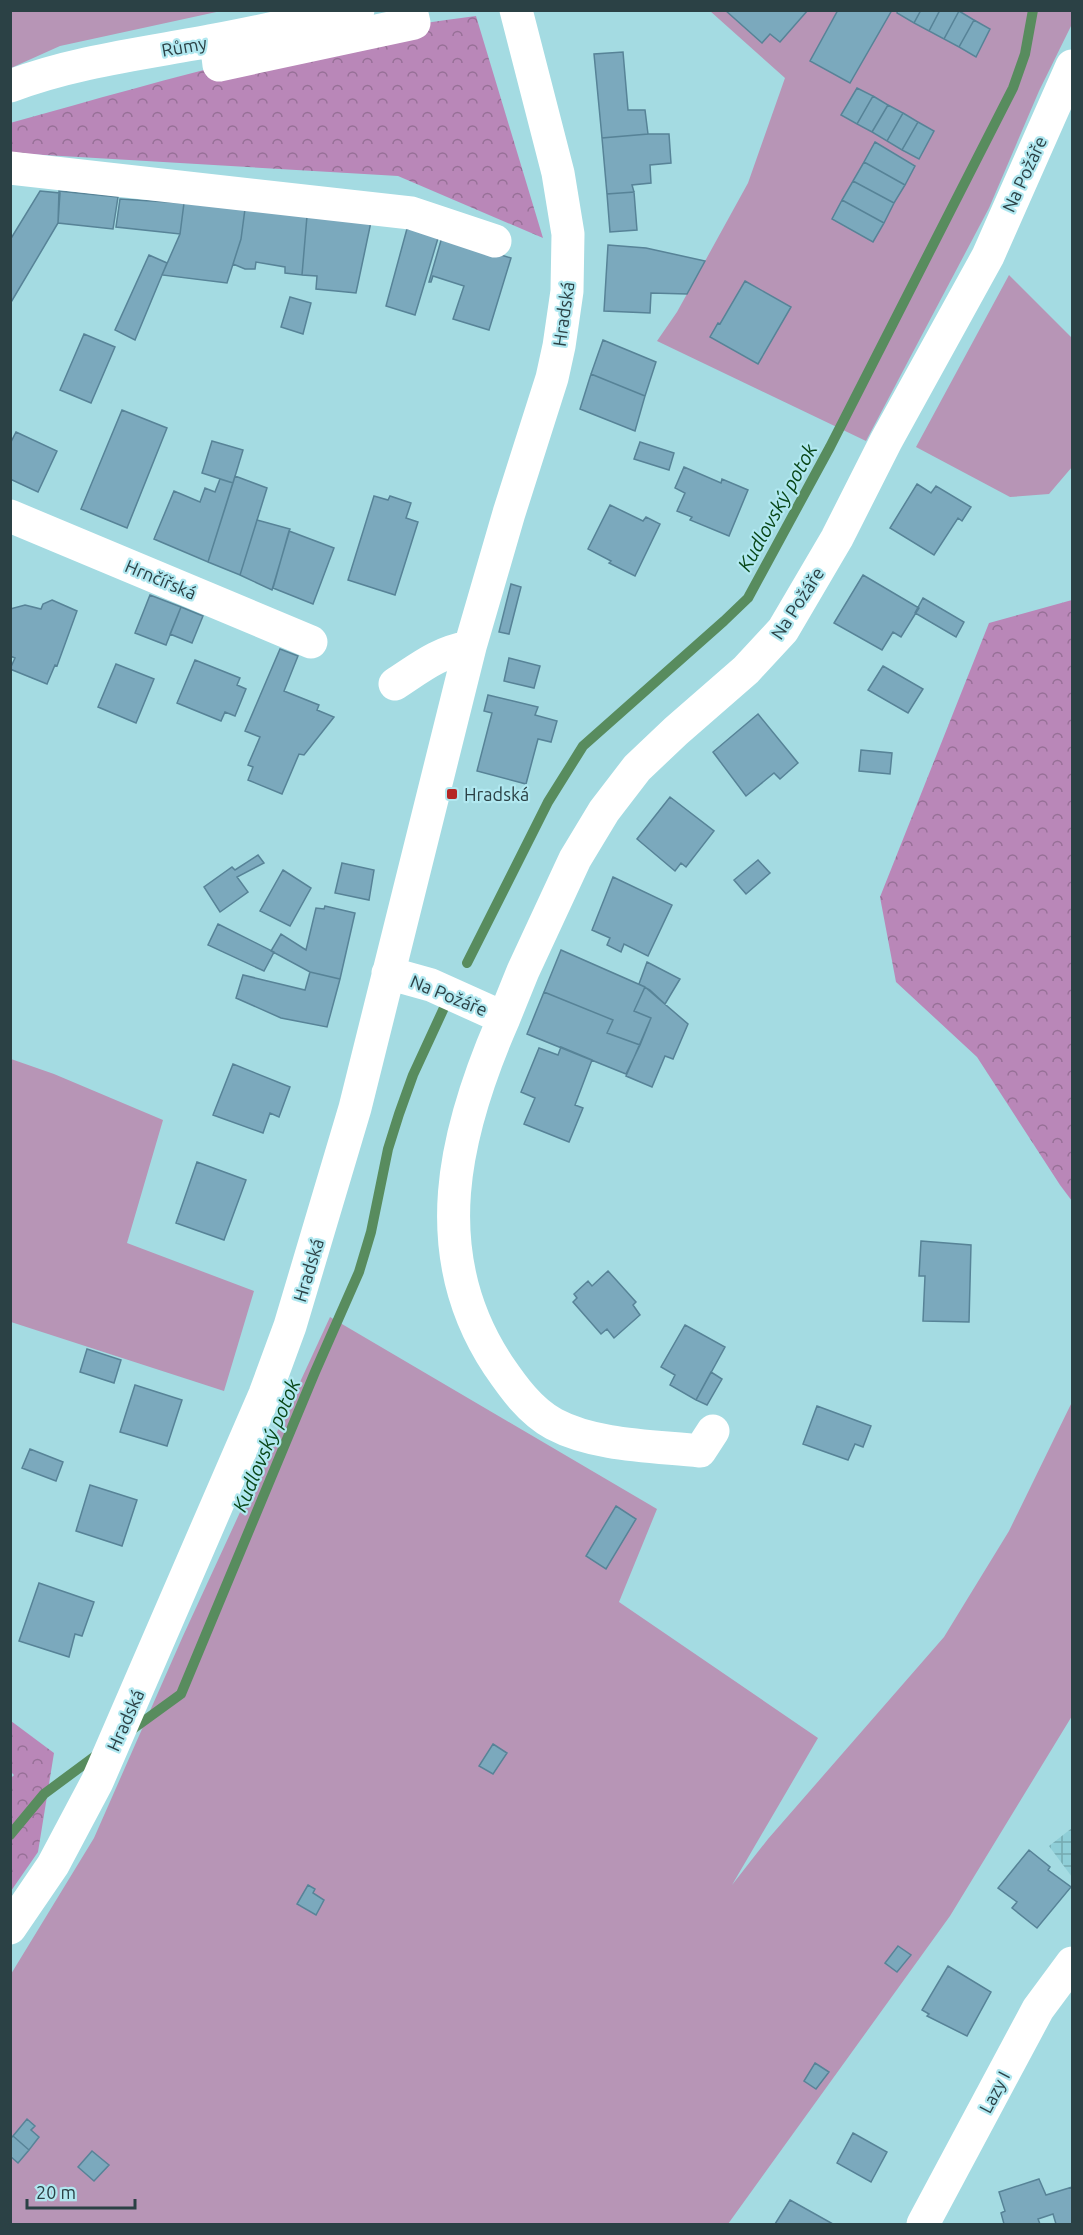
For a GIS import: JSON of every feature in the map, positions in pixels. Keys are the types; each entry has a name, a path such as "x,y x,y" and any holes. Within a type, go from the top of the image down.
{"street":[{"name":"Růmy","path":"10,86 118,57 216,40 358,10"},
{"path":"216,40 219,65 414,23 411,10"},
{"name":"Hradská","path":"10,1928 53,1865 97,1782 265,1394 290,1326 352,1120 470,647 552,378 567,291 568,234 560,184 516,10"},
{"name":"Na Požáře","path":"388,973 431,985 504,1018 575,858 604,811 638,768 676,731 746,670 783,630 837,538 886,441 988,256 1072,66"},
{"path":"10,168 411,213 495,241"},
{"name":"Hrnčířská","path":"10,516 311,642"},
{"path":"395,684 446,652 470,647"},
{"path":"504,1018 482,1068 473,1096 454,1184 453,1222 462,1290 489,1352 510,1384 530,1406 552,1423 576,1433 602,1439 700,1451 713,1431"},
{"name":"Lazy I","path":"923,2224 941,2210 1038,2009 1072,1963"}],"shaded area":[{"path":"11,10 221,11 60,46 11,68"},
{"path":"710,11 1072,11 1072,24 1039,91 989,208 866,441 657,341 677,312 748,183 785,78"},
{"path":"1009,275 1072,338 1072,467 1049,494 1010,497 916,447"},
{"path":"11,1059 54,1074 163,1120 127,1243 254,1291 224,1391 11,1322"},
{"path":"330,1317 657,1509 619,1602 818,1738 732,1885 768,1839 944,1637 1009,1531 1072,1402 1072,1716 950,1916 728,2224 11,2224 11,1974 94,1838 183,1636"},
{"path":"1072,1828 1072,1877 1049,1846"}],"green space":[{"path":"476,16 543,238 398,176 11,153 10,123 241,60 358,35"},
{"path":"1072,600 1072,1201 977,1057 896,982 880,897 989,623"},
{"path":"11,1721 54,1753 38,1852 11,1891 10,1779 14,1775 11,1772"}],"building":[{"path":"725,10 808,10 780,42 770,34 762,43"},
{"path":"838,10 892,10 850,83 810,61"},
{"path":"898,10 921,10 914,23 897,13"},
{"path":"921,10 940,10 929,31 914,23"},
{"path":"940,10 959,11 944,39 929,31"},
{"path":"959,11 974,20 959,47 944,39"},
{"path":"974,20 990,29 976,57 959,47"},
{"path":"623,52 628,110 645,110 648,134 602,138 594,54"},
{"path":"857,88 873,96 857,124 841,115"},
{"path":"873,96 888,105 872,132 857,124"},
{"path":"888,105 903,113 887,141 872,132"},
{"path":"903,113 918,122 902,150 887,141"},
{"path":"918,122 934,131 919,159 902,150"},
{"path":"669,134 671,163 650,165 651,183 632,185 634,192 607,194 602,138"},
{"path":"875,142 915,166 905,185 864,162"},
{"path":"864,162 905,185 894,203 853,181"},
{"path":"853,181 894,203 884,223 842,200"},
{"path":"40,191 60,193 58,223 10,304 10,240"},
{"path":"59,191 118,197 113,229 58,223"},
{"path":"634,192 637,230 610,232 607,194"},
{"path":"120,199 184,203 180,234 116,227"},
{"path":"842,200 884,223 873,242 832,219"},
{"path":"184,203 245,209 241,239 227,283 162,275 180,234"},
{"path":"245,209 307,216 302,275 285,273 285,267 256,262 255,269 245,269 233,264 241,239"},
{"path":"307,216 371,222 356,293 316,289 317,276 302,275"},
{"path":"408,225 439,235 415,315 386,306"},
{"path":"442,237 511,258 489,330 453,319 464,286 433,276 429,282"},
{"path":"608,245 646,248 705,261 687,294 651,293 650,313 604,311"},
{"path":"149,255 167,263 135,340 115,330"},
{"path":"745,281 791,307 758,364 710,337"},
{"path":"290,297 311,303 303,334 281,327"},
{"path":"84,334 115,347 91,403 60,390"},
{"path":"603,340 656,362 645,396 591,374"},
{"path":"591,374 645,396 635,431 580,409"},
{"path":"122,410 167,428 127,528 81,509"},
{"path":"16,432 57,451 38,492 10,479 10,444"},
{"path":"212,441 243,450 233,483 202,473"},
{"path":"640,442 674,453 669,470 634,459"},
{"path":"684,467 721,483 722,479 748,490 729,536 690,520 692,517 677,511 685,493 675,488"},
{"path":"235,476 267,488 240,575 208,562"},
{"path":"220,479 233,483 208,562 154,539 174,491 200,502 205,488 215,492"},
{"path":"917,484 931,493 936,486 971,507 962,521 958,518 934,555 890,528"},
{"path":"374,496 388,500 390,496 411,503 406,518 418,522 395,595 348,580"},
{"path":"610,505 643,521 646,517 660,524 635,576 588,549"},
{"path":"257,520 290,529 272,590 240,575"},
{"path":"289,531 334,548 313,604 273,588"},
{"path":"863,575 919,608 901,637 893,632 882,650 834,623"},
{"path":"511,584 521,587 509,634 499,632"},
{"path":"150,595 181,607 166,645 135,633"},
{"path":"923,598 964,622 956,637 915,613"},
{"path":"52,600 77,611 57,666 55,665 47,684 10,669 15,658 10,656 10,609 25,605 41,609 43,604"},
{"path":"181,607 203,616 192,643 170,634"},
{"path":"280,649 298,656 284,691 319,705 317,710 334,717 304,755 299,754 282,794 248,780 253,767 248,765 260,737 245,731"},
{"path":"509,658 540,666 534,688 504,681"},
{"path":"195,660 240,678 237,685 246,689 235,716 225,712 221,721 177,703"},
{"path":"116,664 154,679 136,723 98,707"},
{"path":"883,666 923,689 908,713 868,690"},
{"path":"488,695 538,707 535,715 557,721 551,742 538,739 526,784 477,771 492,713 484,711"},
{"path":"758,714 798,763 780,779 774,773 746,796 713,752"},
{"path":"861,750 892,753 890,774 859,771"},
{"path":"670,797 714,831 686,867 681,863 675,871 637,839"},
{"path":"258,855 264,863 237,877 248,892 220,912 204,887 232,867 235,870"},
{"path":"758,860 770,873 746,894 734,880"},
{"path":"342,863 374,870 369,900 335,893"},
{"path":"283,870 311,888 290,926 260,911"},
{"path":"613,877 672,905 648,956 624,944 621,952 607,945 610,938 592,930"},
{"path":"325,906 355,913 340,979 310,972 271,951 281,934 306,950 316,908 324,909"},
{"path":"218,924 274,952 264,971 208,945"},
{"path":"561,950 645,987 634,1011 651,1018 640,1045 607,1033 613,1020 544,992"},
{"path":"647,962 680,979 665,1004 650,990 639,984"},
{"path":"310,972 340,979 327,1027 281,1018 236,998 243,975 305,990"},
{"path":"645,987 688,1024 673,1059 665,1056 652,1087 626,1076 651,1018 634,1011"},
{"path":"544,992 613,1020 607,1033 640,1045 626,1074 527,1034"},
{"path":"561,1047 592,1060 575,1105 583,1108 569,1142 524,1124 535,1098 521,1092 539,1048 558,1055"},
{"path":"233,1064 290,1087 279,1117 270,1113 263,1133 213,1115"},
{"path":"197,1162 246,1180 224,1240 176,1223"},
{"path":"921,1241 971,1245 969,1322 923,1321 925,1276 919,1276"},
{"path":"608,1271 636,1302 633,1305 640,1315 614,1338 607,1329 601,1334 573,1302 577,1298 574,1294 588,1281 592,1286"},
{"path":"685,1325 725,1347 696,1400 670,1385 675,1375 661,1367"},
{"path":"87,1349 121,1360 114,1383 80,1372"},
{"path":"711,1372 722,1379 707,1405 696,1400"},
{"path":"135,1385 182,1400 167,1446 120,1432"},
{"path":"817,1406 871,1426 863,1447 855,1444 848,1460 803,1444"},
{"path":"30,1449 63,1462 56,1481 22,1468"},
{"path":"90,1485 137,1500 122,1546 76,1531"},
{"path":"616,1506 636,1519 606,1569 586,1556"},
{"path":"39,1583 94,1602 82,1636 75,1634 69,1657 19,1641"},
{"path":"493,1744 507,1753 493,1774 479,1766"},
{"path":"1029,1850 1050,1867 1048,1870 1071,1887 1037,1928 1012,1908 1017,1902 998,1888"},
{"path":"308,1885 315,1889 313,1893 324,1900 316,1915 297,1904"},
{"path":"898,1946 911,1955 897,1972 885,1963"},
{"path":"948,1966 991,1992 967,2036 927,2016 929,2014 922,2010"},
{"path":"815,2063 829,2072 816,2089 804,2081"},
{"path":"27,2119 35,2126 31,2130 39,2137 29,2150 13,2136"},
{"path":"853,2133 887,2152 871,2182 837,2163"},
{"path":"13,2136 29,2150 18,2163 10,2156 10,2139"},
{"path":"92,2151 109,2165 94,2181 78,2167"},
{"path":"1039,2179 1046,2195 1072,2187 1072,2224 1056,2224 1053,2214 1038,2219 1040,2224 1004,2224 1001,2213 1005,2211 999,2192"},
{"path":"790,2200 833,2224 775,2224"}],"waterway":[{"name":"Kudlovský potok","path":"467,963 548,802 583,746 748,598 830,447 1013,88 1025,54 1033,10"},
{"name":"Kudlovský potok","path":"130,1731 181,1694 359,1272 371,1232 388,1149 399,1114 413,1075 449,997"},
{"name":"Kudlovský potok","path":"10,1835 44,1794 98,1754"}],"place":[{"name":"Hradská","path":"452,794"}]}
